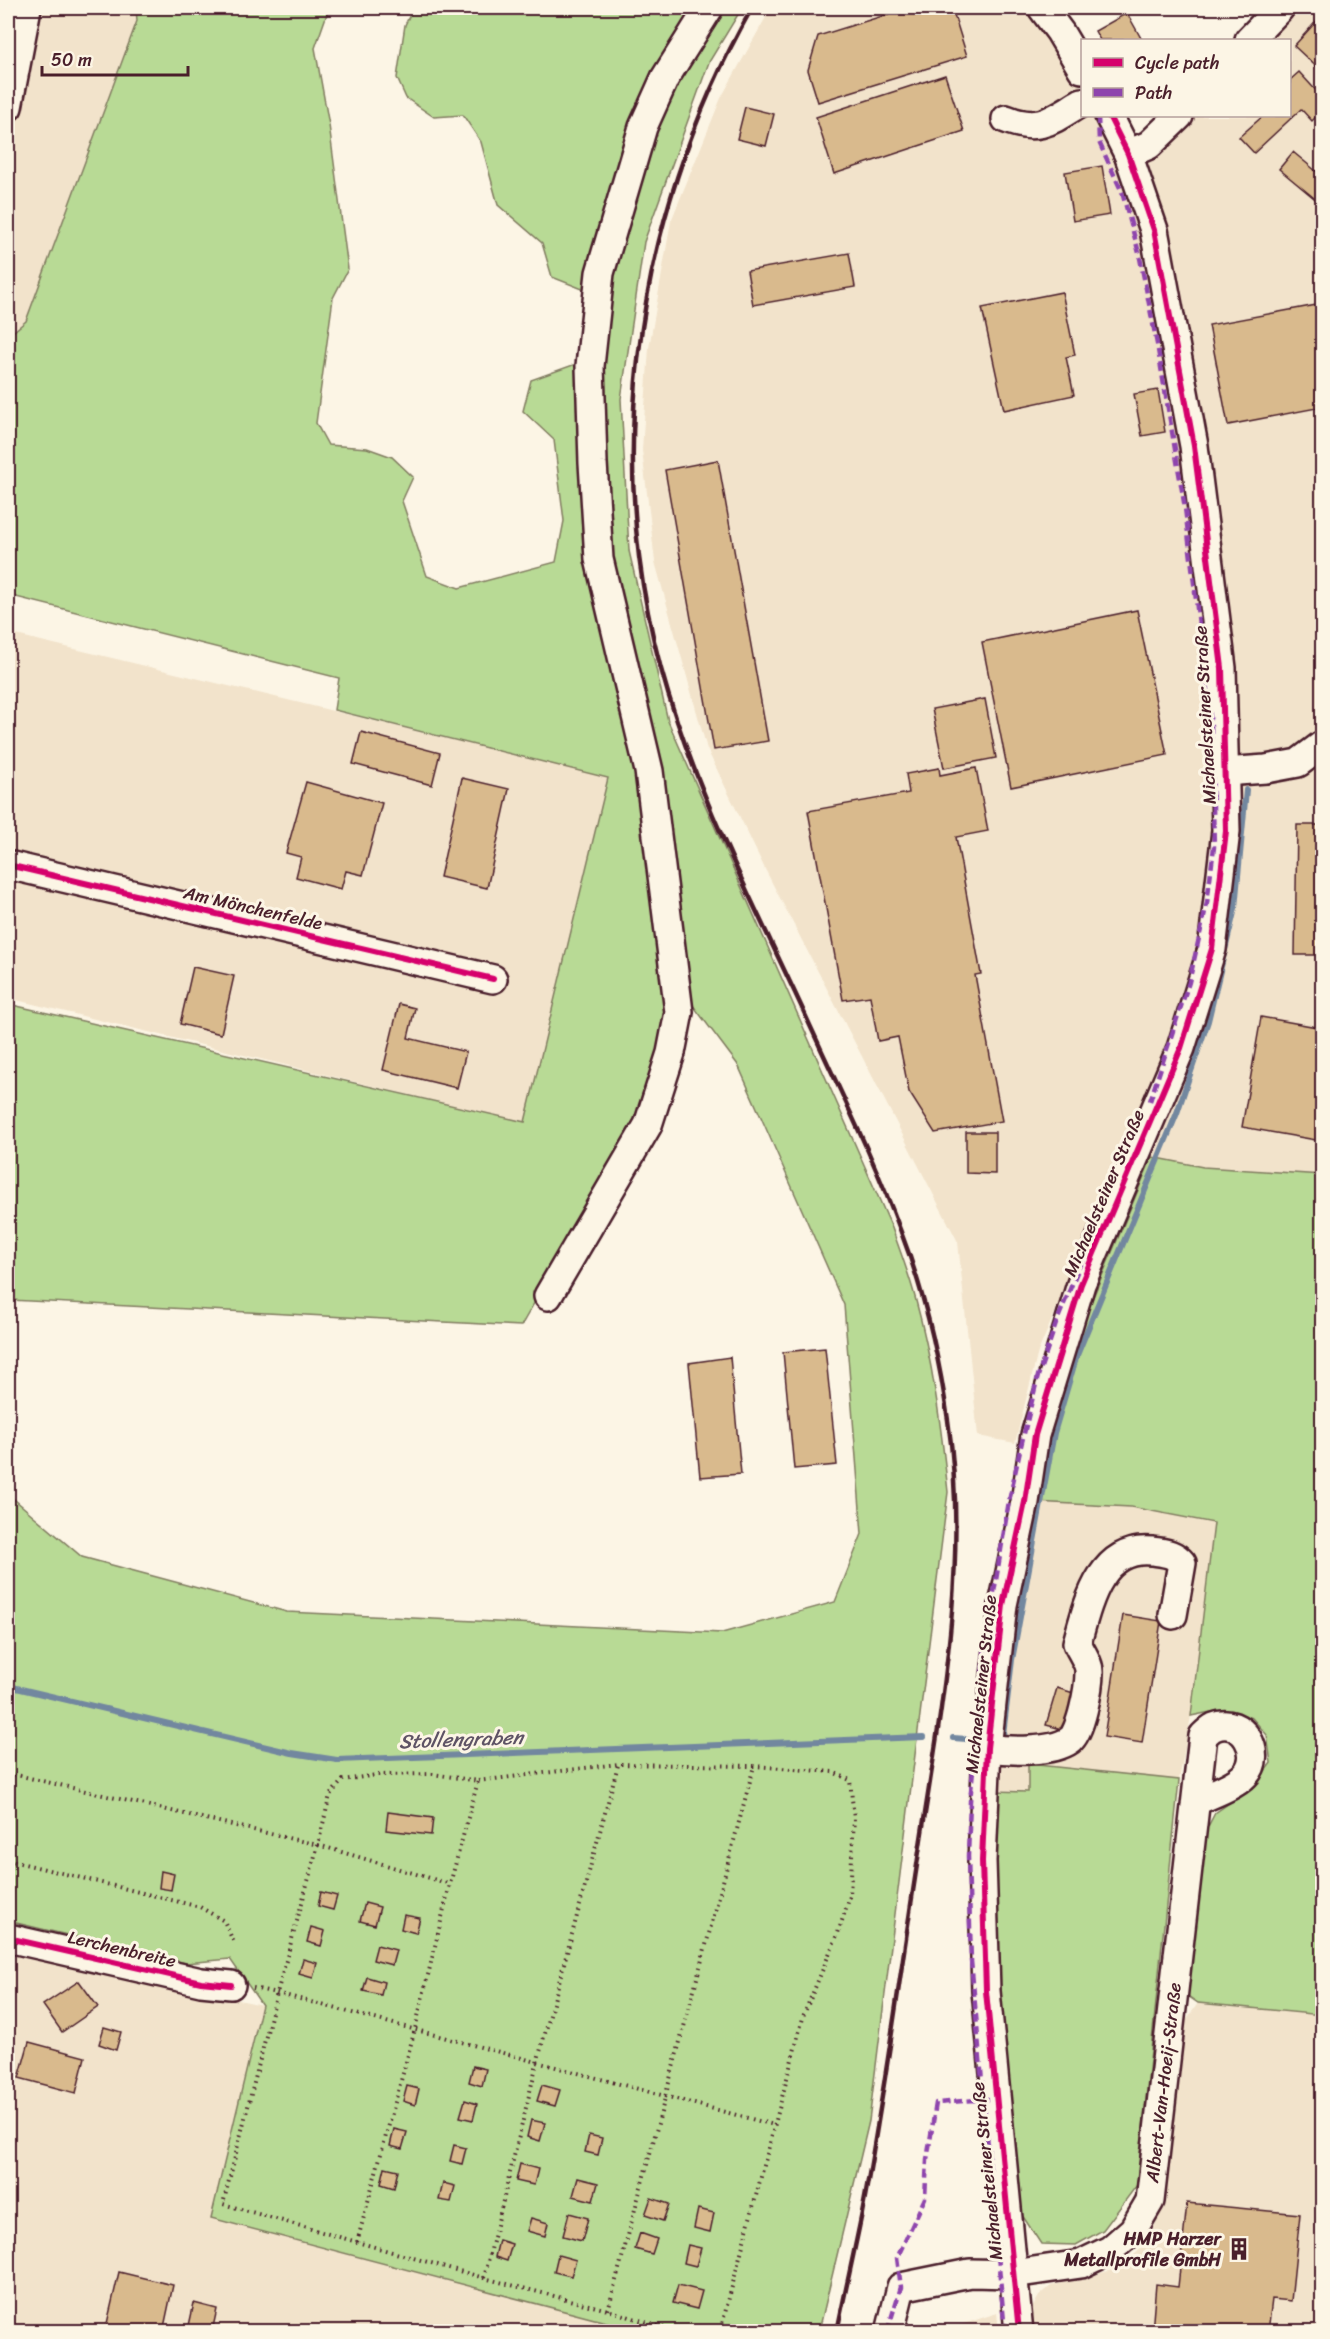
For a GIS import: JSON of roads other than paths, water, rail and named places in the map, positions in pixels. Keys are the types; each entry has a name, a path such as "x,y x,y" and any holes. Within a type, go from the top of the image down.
{"street":[{"path":"8,107 27,8"},
{"path":"548,1296 648,1125 671,1053 679,1012 649,771 599,559 590,366 600,273 643,127 665,78 710,8"},
{"path":"1042,8 1081,66"},
{"path":"1250,39 1280,8"},
{"path":"1006,119 1019,124 1041,125 1081,103"},
{"name":"Michaelsteiner Straße","path":"1019,2331 986,1991 982,1861 987,1748 1003,1605 1025,1502 1035,1435 1081,1284 1181,1048 1212,949 1226,831 1222,668 1194,446 1154,230 1128,154 1110,117"},
{"path":"1128,154 1149,145 1178,117"},
{"path":"1224,772 1266,769 1298,763 1323,745"},
{"name":"Am Mönchenfelde","path":"8,865 493,978"},
{"path":"987,1748 1008,1751 1053,1746 1071,1740 1080,1726 1090,1671 1077,1643 1094,1590 1104,1571 1121,1557 1141,1550 1176,1556 1182,1563 1173,1615"},
{"name":"Albert-Van-Hoeij-Straße","path":"890,2331 901,2287 970,2273 1012,2274 1081,2264 1110,2250 1134,2230 1149,2200 1196,1801"},
{"name":"Lerchenbreite","path":"8,1938 201,1982 231,1984"}],"waterway":[{"name":"Stollengraben","path":"1002,1743 1012,1660 1054,1433 1077,1355 1177,1113 1208,1021 1235,908 1246,790"},
{"name":"Stollengraben","path":"8,1686 292,1753 337,1760 923,1737"},
{"name":"Stollengraben","path":"953,1738 967,1739"}],"railway":[{"path":"752,8 710,90 677,176 653,265 638,356 633,448 637,540 652,631 677,721 704,795 866,1148 909,1255 924,1301 940,1372 954,1476 956,1532 954,1588 942,1699 877,2126 862,2213 837,2332"}],"place":[{"name":"HMP Harzer Metallprofile GmbH","path":"1239,2249"}]}
